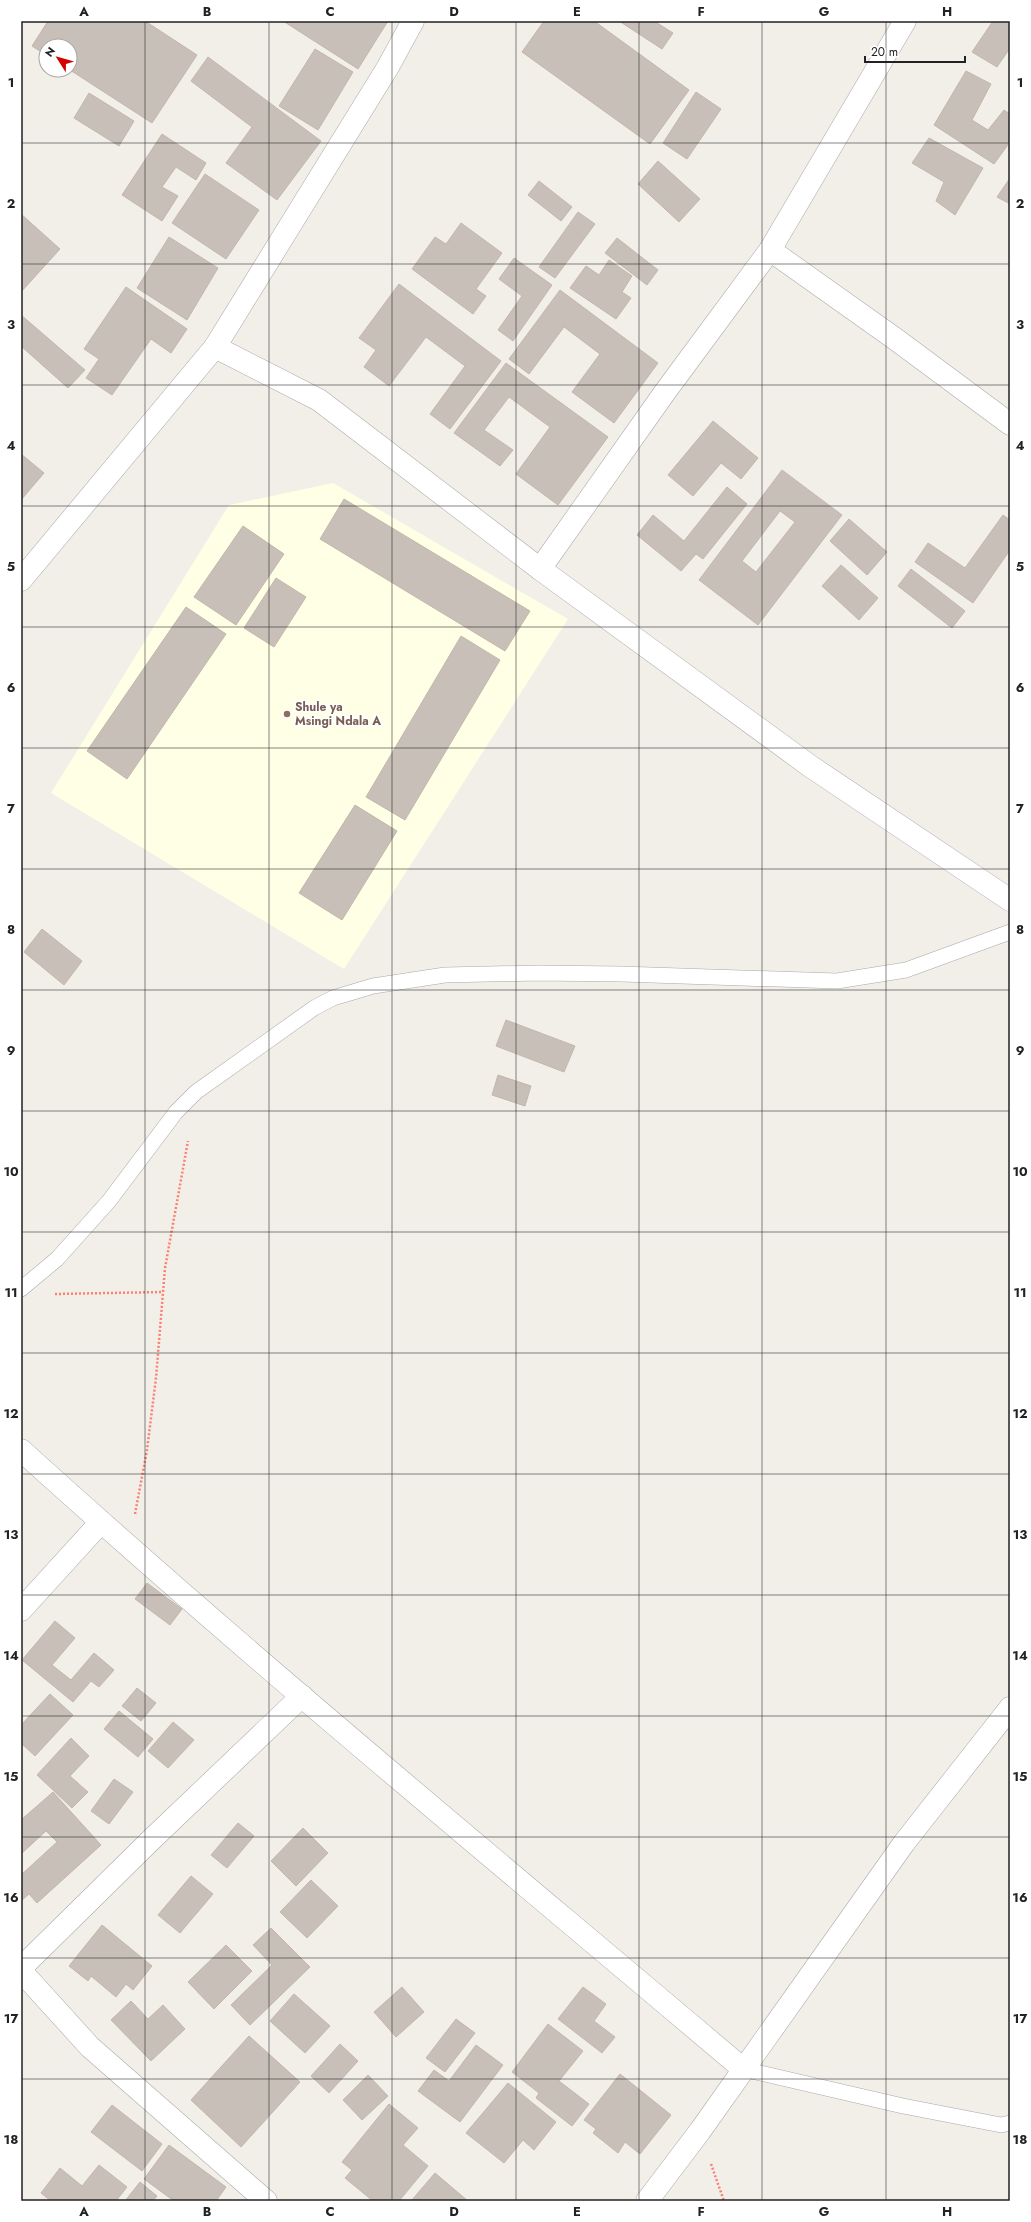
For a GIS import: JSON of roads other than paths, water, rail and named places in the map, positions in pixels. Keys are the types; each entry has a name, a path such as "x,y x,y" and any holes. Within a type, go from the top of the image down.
{"street":[{"path":"21,580 215,347 388,66 412,21"},
{"path":"540,569 665,392 770,250 905,21"},
{"path":"770,250 894,338 1010,424"},
{"path":"215,347 319,400 540,569 810,766 1010,900"},
{"path":"21,1450 128,1547 743,2069"},
{"path":"21,1610 101,1522"},
{"path":"21,1968 151,1840 302,1696"},
{"path":"647,2201 904,1843 1010,1708"},
{"path":"21,1971 90,2047 266,2201"}],"lane":[{"path":"21,1289 57,1259 109,1201 176,1112 196,1092 314,1008 333,998 373,986 445,975 537,973 621,974 837,981 906,970 1010,932"},
{"path":"743,2069 903,2106 1001,2125 1010,2123"}],"place":[{"name":"Shule ya Msingi Ndala A","path":"287,714"}]}
